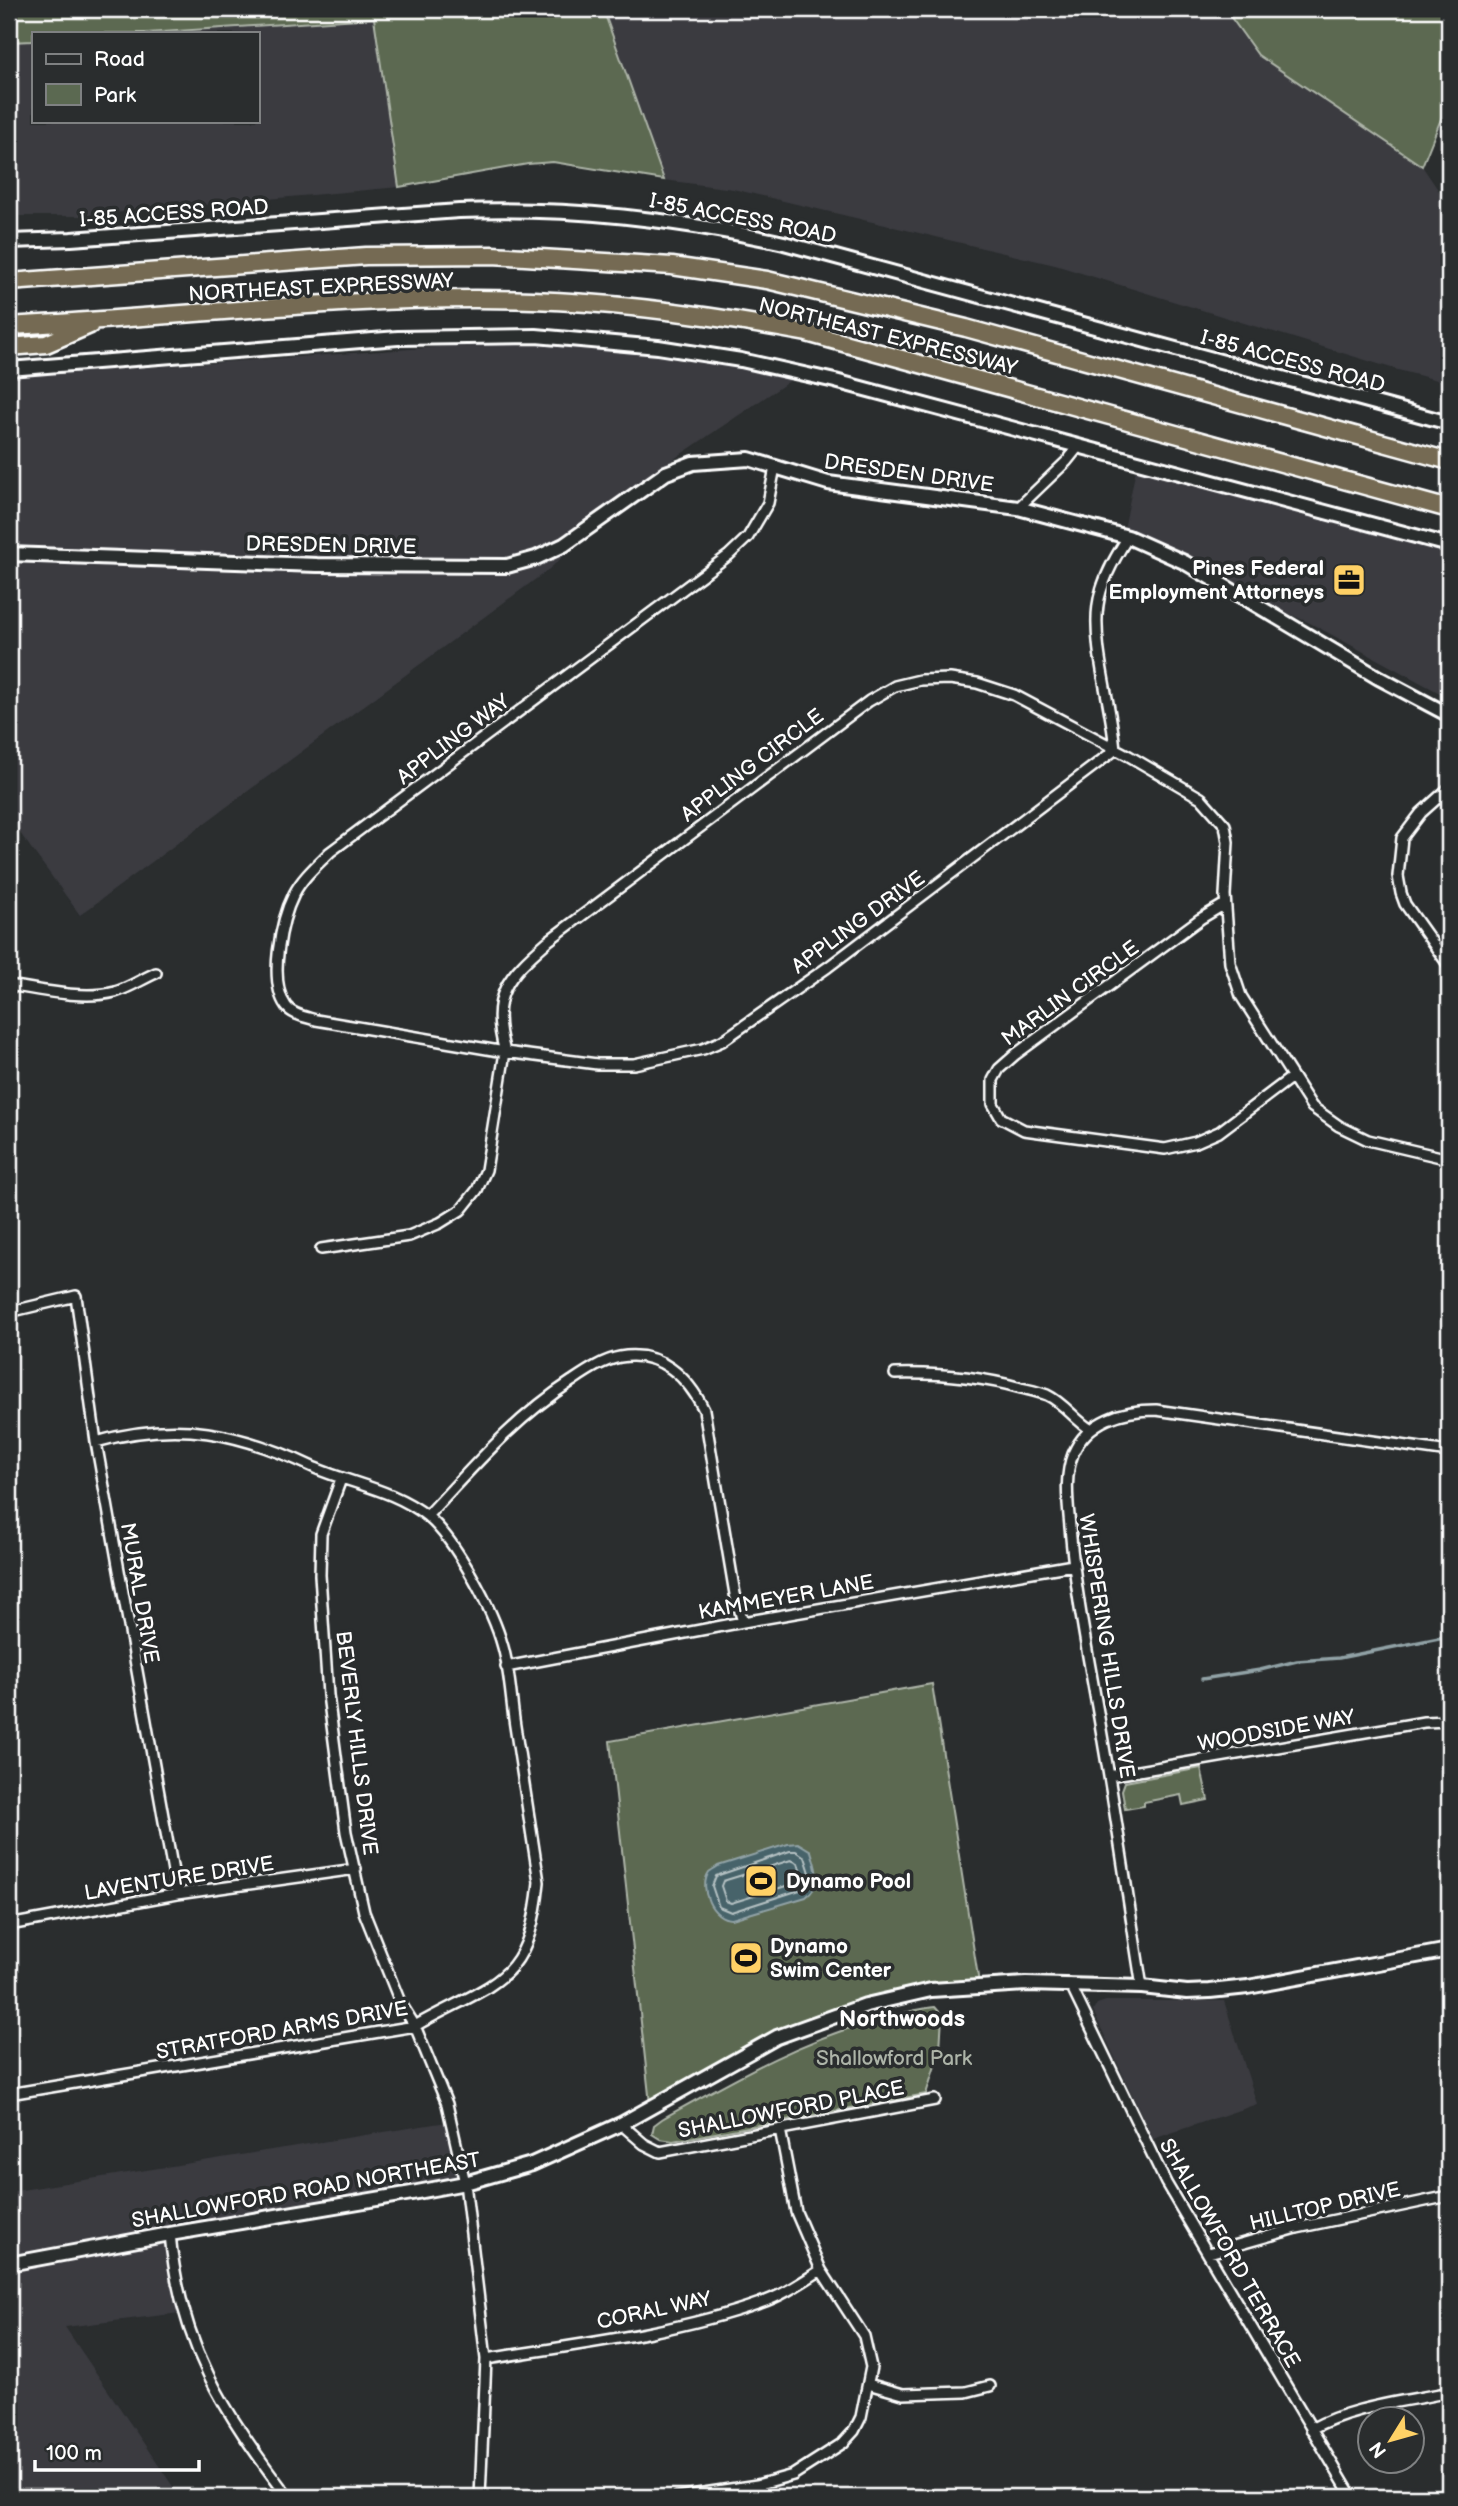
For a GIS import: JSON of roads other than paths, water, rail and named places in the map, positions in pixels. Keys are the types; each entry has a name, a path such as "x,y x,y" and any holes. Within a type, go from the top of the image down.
{"highway":[{"name":"NORTHEAST EXPRESSWAY","path":"12,281 366,256 492,255 672,266 767,280 966,328 1449,461"},
{"name":"NORTHEAST EXPRESSWAY","path":"9,326 428,300 532,300 635,306 807,333 1449,509"},
{"path":"9,347 46,344 99,321"}],"street":[{"name":"I-85 ACCESS ROAD","path":"9,241 113,237 436,211 510,209 629,216 708,226 784,243 1449,423"},
{"path":"9,369 398,338 536,336 657,347 754,363 835,381 1449,545"},
{"path":"1018,508 1079,446"},
{"name":"DRESDEN DRIVE","path":"9,554 317,565 507,566 536,558 564,545 666,473 693,463 749,459 828,483 1018,508 1128,537 1184,562 1449,715"},
{"name":"APPLING WAY","path":"376,1030 316,1020 292,1013 286,1007 276,971 283,927 294,894 307,874 330,852 729,555 748,537 768,503 775,467"},
{"path":"1115,750 1097,606 1108,570 1128,537"},
{"name":"APPLING CIRCLE","path":"321,1249 408,1236 440,1223 461,1210 477,1191 486,1170 505,1052 499,1007 505,985 522,964 548,941 869,701 895,687 920,680 950,679 1014,695 1201,798 1225,825 1228,842 1225,904 1230,962 1241,996 1312,1107 1339,1126 1368,1140 1449,1159"},
{"name":"APPLING DRIVE","path":"376,1030 505,1052 597,1064 634,1064 671,1057 722,1041 828,967 1115,750"},
{"path":"1449,788 1421,813 1402,838 1398,876 1405,904 1449,966"},
{"name":"MARLIN CIRCLE","path":"1225,904 1200,919 1016,1054 999,1069 993,1080 993,1104 1001,1118 1024,1130 1166,1149 1196,1142 1219,1132 1292,1077"},
{"path":"9,985 98,995 116,992 156,973"},
{"name":"MURAL DRIVE","path":"9,1312 76,1296 96,1442 177,1894"},
{"path":"427,1516 509,1429 551,1394 593,1367 618,1357 636,1356 659,1362 679,1374 694,1389 704,1410 743,1622"},
{"path":"895,1374 943,1373 1026,1389 1047,1395 1090,1429 1131,1410 1156,1410 1449,1452"},
{"name":"STRATFORD ARMS DRIVE","path":"9,2094 415,2026 473,1998 495,1984 512,1968 524,1952 531,1931 539,1882 503,1647 485,1602 455,1548 427,1516 389,1494 341,1479 291,1456 207,1432 167,1429 128,1433 96,1442"},
{"name":"WHISPERING HILLS DRIVE","path":"1090,1429 1072,1455 1068,1475 1073,1565 1142,1987"},
{"name":"BEVERLY HILLS DRIVE","path":"341,1479 321,1534 320,1575 328,1696 346,1832 364,1912 400,2002 415,2026 447,2104 465,2183 486,2359 480,2497"},
{"name":"KAMMEYER LANE","path":"506,1667 743,1622 1073,1565"},
{"name":"WOODSIDE WAY","path":"1109,1776 1424,1722 1449,1721"},
{"name":"LAVENTURE DRIVE","path":"9,1925 177,1894 356,1869"},
{"name":"SHALLOWFORD ROAD NORTHEAST","path":"9,2264 465,2183 532,2164 621,2124 777,2037 866,2005 931,1990 1026,1983 1142,1987 1186,1992 1248,1987 1449,1950"},
{"name":"SHALLOWFORD TERRACE","path":"1070,1984 1166,2183 1352,2497"},
{"name":"SHALLOWFORD PLACE","path":"621,2124 644,2144 660,2152 935,2100"},
{"path":"677,2497 757,2485 793,2475 843,2443 854,2431 861,2417 871,2367 864,2336 821,2270 796,2212 780,2129"},
{"name":"HILLTOP DRIVE","path":"1209,2253 1297,2228 1449,2196"},
{"path":"170,2234 173,2273 192,2339 209,2378 227,2410 288,2497"},
{"name":"CORAL WAY","path":"486,2359 697,2322 761,2303 821,2270"},
{"path":"868,2384 903,2394 965,2392 990,2386"},
{"path":"1311,2429 1347,2414 1449,2392"}],"water":[{"name":"Dynamo Pool","path":"798,1843 811,1851 816,1870 815,1887 806,1897 732,1919 725,1918 713,1909 705,1886 710,1871 718,1866"}],"waterway":[{"path":"1202,1679 1297,1661 1339,1658 1449,1636"}],"place":[{"name":"Pines Federal Employment Attorneys","path":"1349,580"},
{"name":"Dynamo Pool","path":"761,1881"},
{"name":"Dynamo Swim Center","path":"746,1958"}],"district":[{"name":"Northwoods","path":"902,2018"}],"park label":[{"name":"Shallowford Park","path":"894,2058"}]}
